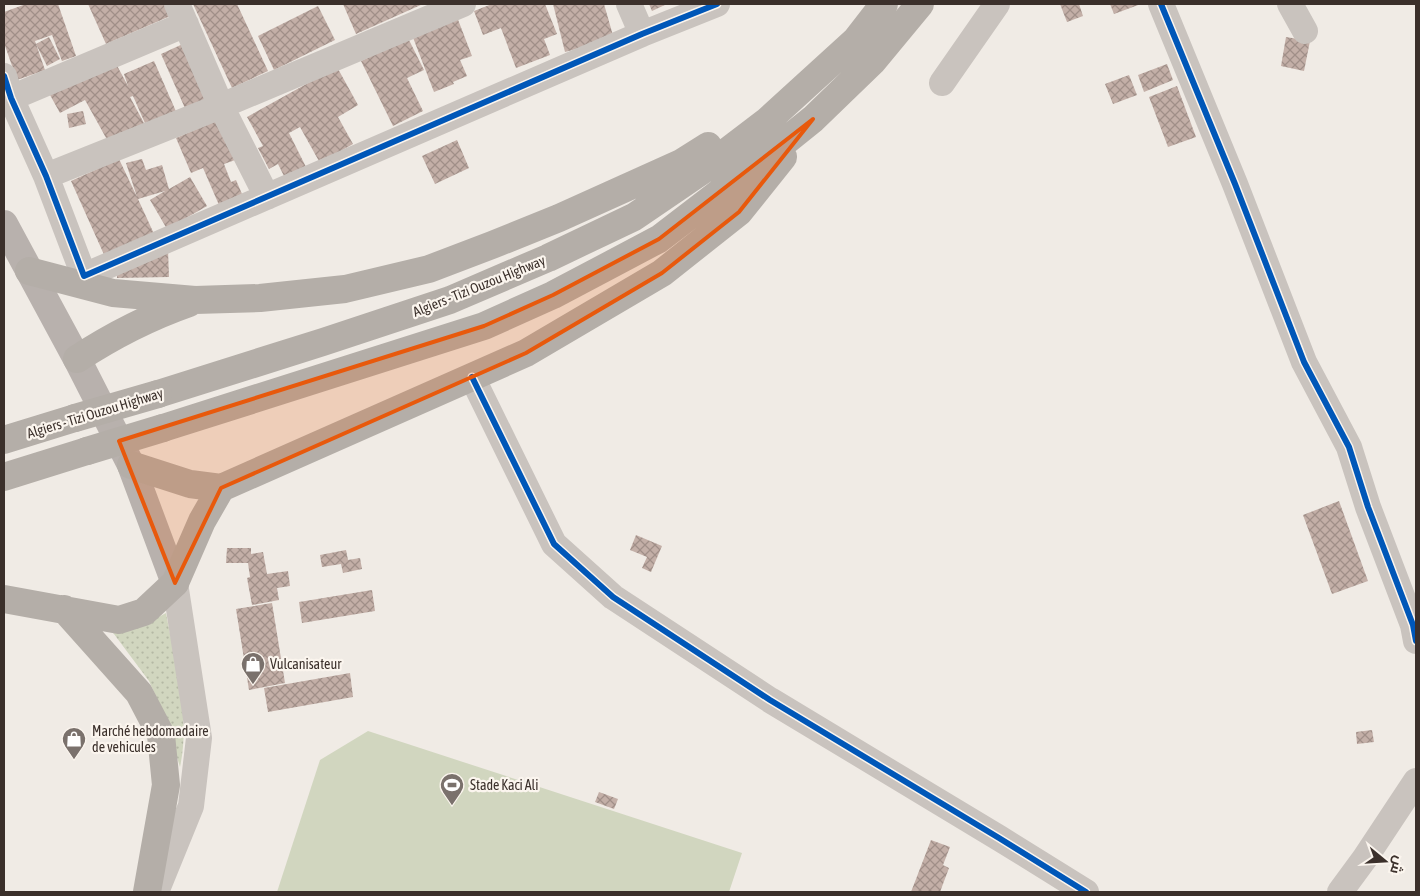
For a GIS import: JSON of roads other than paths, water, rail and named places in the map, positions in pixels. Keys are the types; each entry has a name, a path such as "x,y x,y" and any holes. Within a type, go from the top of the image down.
{"highway":[{"name":"Algiers - Tizi Ouzou Highway","path":"4,440 158,394 450,300 548,258 634,217 703,170 766,122 856,40 884,4"},
{"path":"4,477 484,326 553,295 659,239 762,160 813,119 872,62 920,4"},
{"path":"29,271 113,293 195,300 260,298 345,289 429,269 559,218 681,163 812,80"},
{"path":"131,465 190,484 221,488 526,353 662,273 739,212 813,119"},
{"path":"76,359 134,325 195,300"},
{"path":"4,599 119,620 144,612 175,583 202,521 221,488"},
{"path":"64,609 139,693 161,735 166,785 147,892"}],"main road":[{"path":"4,224 131,465 175,583"}],"street":[{"path":"46,176 221,106 463,4"},
{"path":"629,4 642,34"},
{"path":"266,197 221,106 182,14 7,87 46,176 84,276 642,34 717,4"},
{"path":"942,83 997,4"},
{"path":"1161,4 1235,184 1304,362 1349,447 1368,507 1412,625 1416,641"},
{"path":"1290,4 1305,31"},
{"path":"472,377 554,544 613,596 770,700 1086,892"},
{"path":"156,892 191,806 199,738 175,583"},
{"path":"1340,892 1416,781"}],"place":[{"name":"Vulcanisateur","path":"253,685"},
{"name":"Marché hebdomadaire de vehicules","path":"74,760"},
{"name":"Stade Kaci Ali","path":"452,806"}]}
